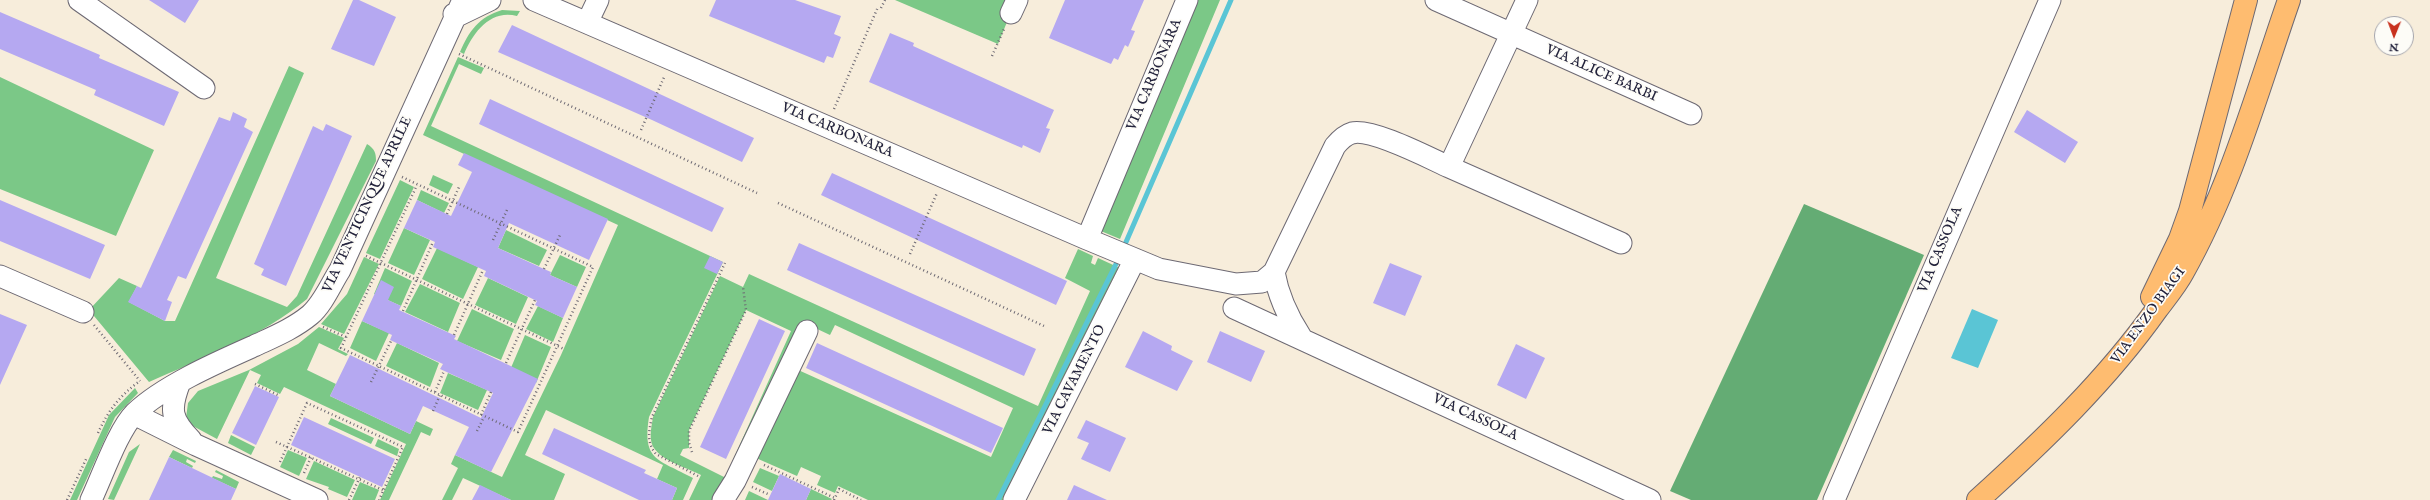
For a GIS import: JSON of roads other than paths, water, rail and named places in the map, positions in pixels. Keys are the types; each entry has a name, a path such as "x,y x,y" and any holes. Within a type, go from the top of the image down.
{"main road":[{"path":"2113,366 2149,302 2180,239 2190,211 2246,0"},
{"name":"VIA ENZO BIAGI","path":"1978,500 2036,448 2113,366 2145,327 2182,274 2206,229 2237,152 2289,0"}],"street":[{"path":"79,0 204,88"},
{"name":"VIA VENTICINQUE APRILE","path":"91,500 130,420 154,398 180,382 281,334 311,314 326,295 340,270 456,6 490,0"},
{"name":"VIA CARBONARA","path":"534,0 1135,259"},
{"path":"587,23 598,0"},
{"name":"VIA CARBONARA","path":"1087,239 1187,0"},
{"name":"VIA ALICE BARBI","path":"1436,0 1511,35 1691,114"},
{"path":"1449,167 1527,0"},
{"name":"VIA CASSOLA","path":"1834,500 2050,0"},
{"path":"1135,259 1159,269 1236,284 1262,282 1274,272 1334,146 1343,137 1353,133 1369,134 1449,167 1621,244"},
{"name":"VIA CAVAMENTO","path":"1014,500 1135,259"},
{"path":"1274,272 1277,287 1289,318 1301,337"},
{"path":"0,276 83,312"},
{"name":"VIA CASSOLA","path":"1234,308 1301,337 1650,500"},
{"path":"723,500 735,481 807,331"},
{"path":"180,382 173,406 175,420 196,445"},
{"path":"130,420 196,445 317,500"}],"water":[{"path":"1972,309 1998,320 1978,368 1951,358"}],"waterway":[{"path":"1123,249 1231,0"},
{"path":"998,500 1119,258"}]}
